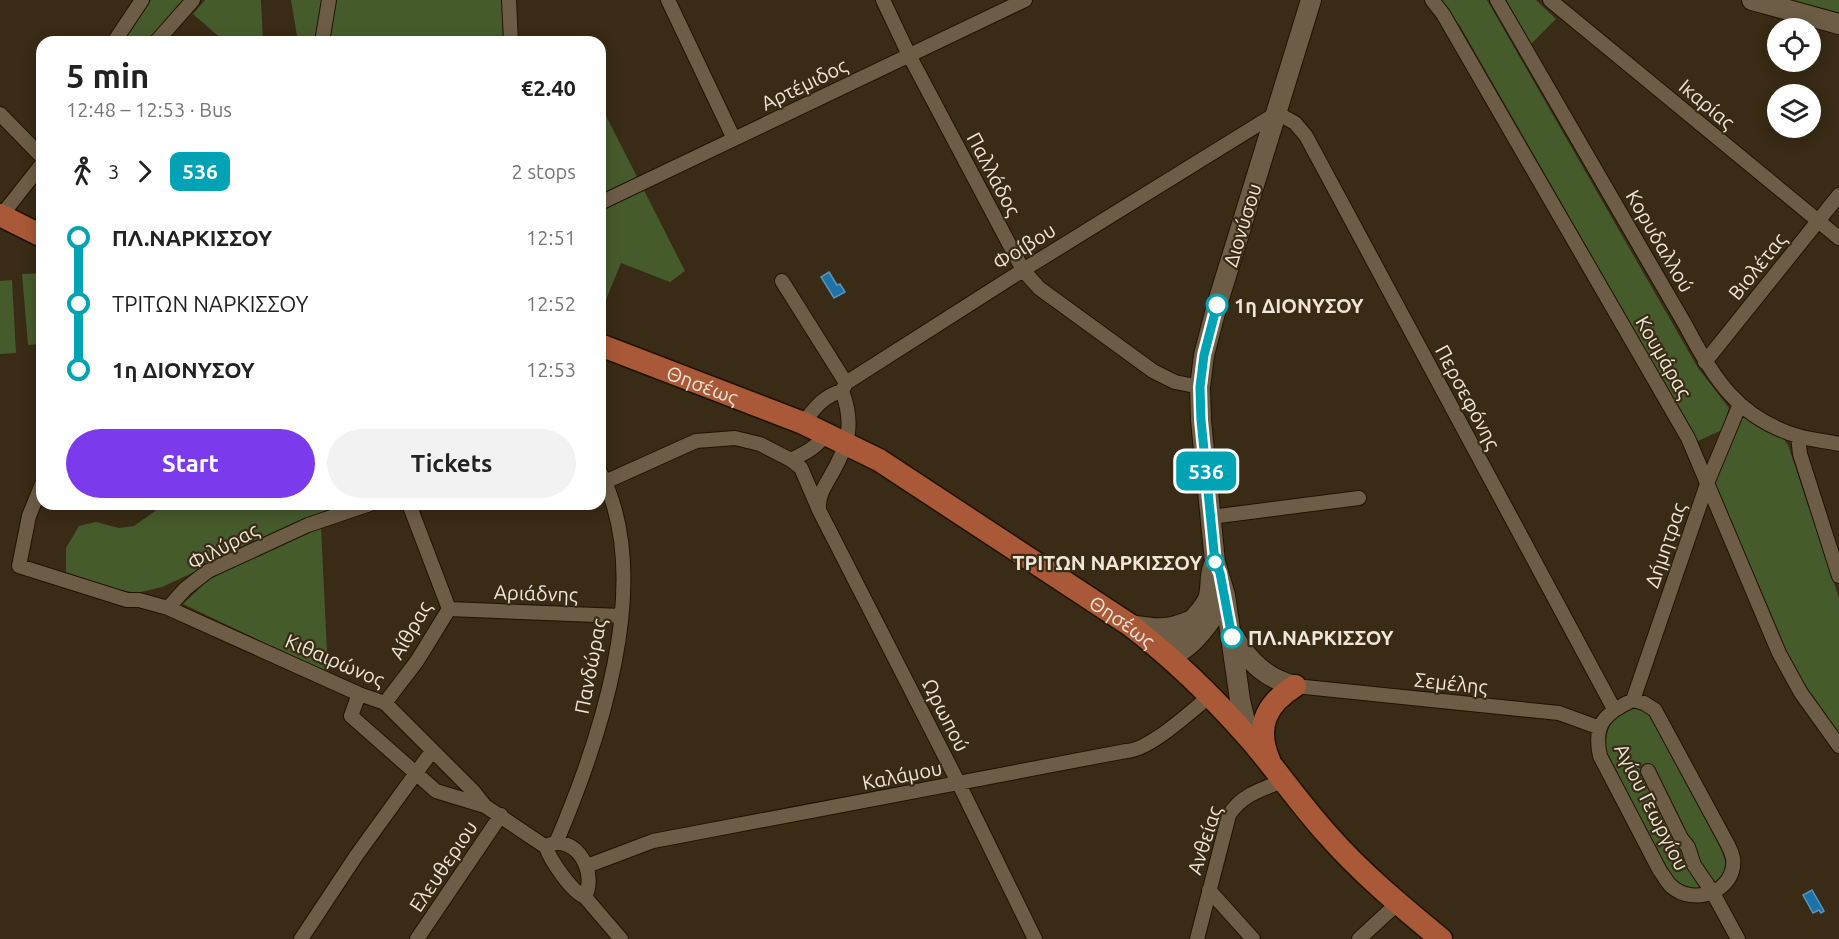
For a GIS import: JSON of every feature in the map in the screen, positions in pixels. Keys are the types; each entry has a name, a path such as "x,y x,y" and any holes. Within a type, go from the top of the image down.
{"main road":[{"name":"Διονύσου","path":"1249,739 1240,700 1225,595 1215,562 1201,420 1200,387 1204,355 1217,305 1311,0"},
{"path":"1752,0 1839,24"},
{"path":"0,216 36,233"},
{"name":"Θησέως","path":"606,347 803,423 836,438 909,477 1130,624 1210,696 1356,865 1441,939"},
{"name":"Διονύσου","path":"1168,656 1170,643 1208,600 1211,590 1211,572 1215,562"},
{"path":"1168,656 1179,654 1212,620 1225,595"},
{"path":"1130,624 1162,629 1174,628 1190,621"},
{"path":"1231,632 1245,656 1255,666 1268,675 1295,686"},
{"path":"1277,774 1263,738 1267,713 1281,695 1295,686"}],"street":[{"path":"118,36 142,0"},
{"path":"161,36 193,0"},
{"path":"323,36 330,0"},
{"path":"509,0 511,36"},
{"path":"668,0 734,139"},
{"name":"Παλλάδος","path":"883,0 909,55 1023,270 1039,288 1154,371 1175,382 1200,387"},
{"name":"Αρτέμιδος","path":"606,200 1025,0"},
{"name":"Κουμάρας","path":"1432,0 1443,14 1671,406 1708,481 1779,653 1801,693 1839,746"},
{"name":"Κορυδαλλού","path":"1497,0 1705,362 1722,387 1740,404 1777,427 1798,436 1839,444"},
{"name":"Ικαρίας","path":"1550,0 1839,238"},
{"name":"Φοίβου","path":"803,423 820,402 831,394 1023,270 1277,113"},
{"name":"Περσεφόνης","path":"1277,113 1295,123 1306,136 1614,709"},
{"path":"0,114 36,151"},
{"path":"0,216 36,171"},
{"name":"Βιολέτας","path":"1705,362 1839,195"},
{"path":"782,281 844,387 850,421 836,438 822,441 791,460"},
{"name":"Δήμητρας","path":"1633,700 1708,481 1740,404"},
{"path":"1798,436 1800,454 1839,576"},
{"name":"Πανδώρας","path":"606,476 696,441 735,438 759,444 791,460"},
{"path":"819,510 818,501 837,466 836,438"},
{"name":"Ωρωπού","path":"791,460 801,468 819,510 959,784 1035,939"},
{"name":"Πανδώρας","path":"551,845 573,802 611,687 624,594 622,541 606,487"},
{"path":"1211,517 1359,498"},
{"name":"Κιθαιρώνος","path":"36,499 29,516 19,566 127,600 140,600 168,608 359,694 385,703 474,792 485,806 551,845 552,861 580,896 585,897 621,939"},
{"name":"Φιλύρας","path":"168,608 185,589 208,571 308,525 352,510"},
{"name":"Αίθρας","path":"385,703 417,661 449,609 411,510"},
{"name":"Αριάδνης","path":"449,609 621,616"},
{"name":"Σεμέλης","path":"1295,686 1559,713 1600,728"},
{"path":"359,694 351,716 416,774 436,791 485,806"},
{"name":"Καλάμου","path":"587,866 653,842 1135,751 1151,742 1210,696"},
{"path":"1633,700 1644,703 1655,710 1728,845 1733,858 1731,874 1713,893"},
{"name":"Αγίου Γεωργίου","path":"1633,700 1614,709 1606,717 1597,740 1600,756 1660,871 1671,886 1682,893 1696,896 1713,893"},
{"path":"301,939 356,856 432,751"},
{"path":"1648,771 1681,838 1688,847 1694,865 1713,893 1738,939"},
{"name":"Ανθείας","path":"1197,939 1229,815 1235,804 1256,792 1277,774"},
{"name":"Ελευθεριου","path":"417,939 501,815"},
{"path":"551,845 570,846 587,866 590,878 585,897"},
{"path":"1209,890 1253,939"},
{"path":"1359,939 1398,903"}],"green space":[{"path":"151,0 185,0 152,36 127,36"},
{"path":"205,0 261,0 263,36 218,36 193,14"},
{"path":"291,0 503,0 506,36 297,36"},
{"path":"1440,0 1487,0 1698,368 1729,408 1722,430 1698,441 1460,26"},
{"path":"1504,0 1536,0 1556,19 1531,44"},
{"path":"1776,0 1839,0 1839,18"},
{"path":"606,116 685,271 670,282 621,263 606,299"},
{"path":"36,273 36,344 28,345 22,274"},
{"path":"12,280 16,353 0,354 0,281"},
{"path":"1741,416 1746,416 1782,437 1788,445 1839,598 1839,737 1794,673 1713,479"},
{"path":"157,510 333,510 315,516 162,587 136,593 101,586 66,572 66,548 79,526 96,522 119,528 134,526"},
{"path":"321,527 328,673 183,604 207,581 237,564"},
{"path":"1631,707 1649,712 1720,847 1725,865 1720,880 1714,885 1692,888 1675,880 1611,765 1606,747 1609,728 1620,714"}],"water":[{"path":"829,272 837,285 840,284 845,292 834,298 821,277"},
{"path":"1812,890 1824,911 1821,913 1819,910 1813,913 1803,895"}],"bus line":[{"name":"536","path":"1217,305 1204,355 1200,387 1201,420 1215,562 1225,595 1232,637"}],"place":[{"name":"1η ΔΙΟΝΥΣΟΥ","path":"1217,305"},
{"name":"ΤΡΙΤΩΝ ΝΑΡΚΙΣΣΟΥ","path":"1215,562"},
{"name":"ΠΛ.ΝΑΡΚΙΣΣΟΥ","path":"1232,637"}]}
